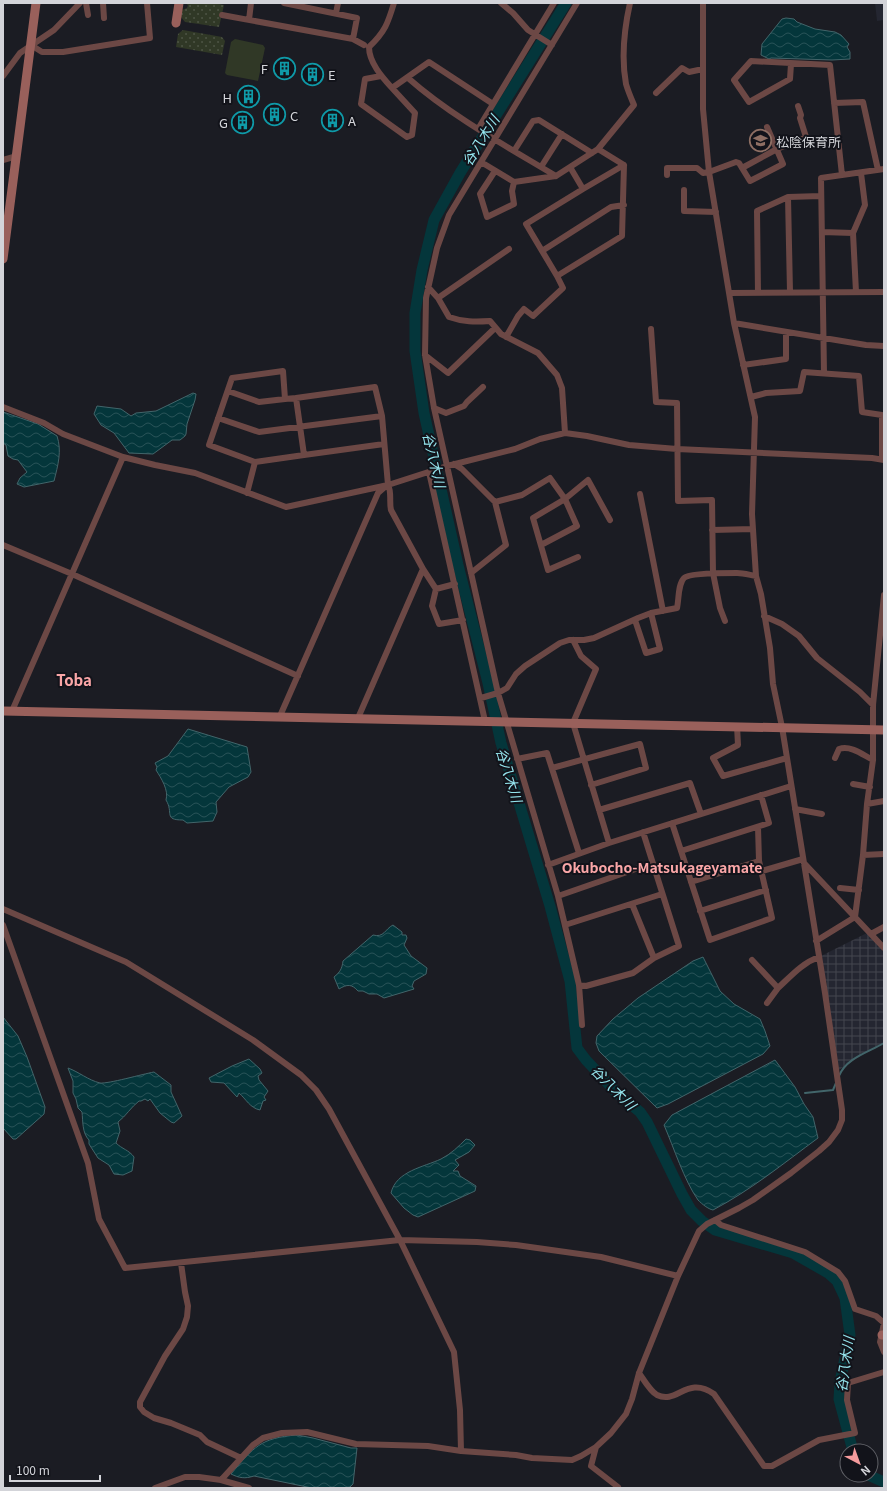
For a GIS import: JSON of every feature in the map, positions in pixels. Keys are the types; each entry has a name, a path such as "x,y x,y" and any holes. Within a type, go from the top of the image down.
{"street":[{"path":"3,259 5,225 17,156 36,3"},
{"path":"3,76 20,53 54,30 80,3"},
{"path":"86,3 88,15"},
{"path":"103,3 104,18"},
{"path":"31,45 42,52 64,52 150,38 147,3"},
{"path":"176,23 179,3"},
{"path":"249,20 251,3"},
{"path":"284,3 357,18 353,39"},
{"path":"336,14 338,3"},
{"path":"381,76 365,79 361,104 407,137 412,135 415,113 381,76 369,54 369,47 380,37 389,20 394,3"},
{"path":"501,3 514,13 528,30 552,45"},
{"path":"478,128 554,3"},
{"path":"577,3 494,138 449,215 437,248 426,298 425,354 434,408 498,693 558,896 565,925 579,985 582,1025"},
{"path":"481,162 514,182 556,176 598,149 634,105 626,85 624,48 624,29 630,3"},
{"path":"221,1480 253,1445 263,1438 282,1433 307,1432 356,1444 428,1446 461,1451 572,1460 596,1447 615,1428 626,1414 639,1373 678,1276 699,1231 707,1224 753,1200 791,1173 829,1142 841,1125 842,1110 819,957 782,727 773,684 770,648 761,594 756,576 752,514 755,418 734,323 709,172 703,109 703,3"},
{"path":"222,16 353,39 364,45"},
{"path":"791,64 790,79 748,102 734,80 751,61 830,65 842,175"},
{"path":"392,88 429,62 493,104"},
{"path":"656,93 682,68 689,72 703,69"},
{"path":"408,78 425,93 514,151 556,176"},
{"path":"824,373 821,178 881,170 862,102 834,103"},
{"path":"742,168 777,149 806,137 798,106"},
{"path":"514,151 533,121 538,120 592,153"},
{"path":"667,175 667,168 697,168 703,173 736,162 739,163 750,181 783,164 767,127"},
{"path":"541,167 562,134"},
{"path":"598,149 624,165"},
{"path":"3,160 17,156"},
{"path":"506,337 518,316 524,309 533,316 563,288 526,224 624,165"},
{"path":"557,276 622,236 624,165"},
{"path":"570,167 583,189"},
{"path":"495,171 480,194 487,217 514,204 512,191 514,182"},
{"path":"856,292 853,233 865,205 861,173"},
{"path":"684,190 684,211 716,212"},
{"path":"758,293 757,211 788,197 821,196"},
{"path":"788,197 790,292"},
{"path":"542,251 611,208 624,205"},
{"path":"822,232 853,233"},
{"path":"438,298 509,249"},
{"path":"428,287 438,298 449,318 459,321 472,322 490,320 501,334 538,353 557,375 562,388 565,432"},
{"path":"729,293 884,292"},
{"path":"734,323 866,345 884,346"},
{"path":"425,354 448,373 496,328"},
{"path":"651,329 656,402 677,403 678,501 712,500 713,573 720,608 725,621"},
{"path":"743,366 786,359 786,332"},
{"path":"285,399 283,371 232,378 209,444 255,462 384,444"},
{"path":"3,407 44,423 63,434 123,457 195,473 286,507 388,484 454,464 515,449 540,439 565,432 629,445 677,449 883,459 882,415 862,412 859,376 804,372 800,391 751,397"},
{"path":"228,391 259,402 375,387 382,416 388,484 391,488 389,504 390,510 436,589 432,606 439,624 463,620"},
{"path":"434,408 446,412 464,406 483,387"},
{"path":"296,398 304,455"},
{"path":"218,418 259,432 382,416"},
{"path":"123,457 72,574 7,711 573,722 884,730"},
{"path":"247,493 255,462"},
{"path":"454,464 462,468 495,502 506,545 471,573"},
{"path":"429,472 485,721"},
{"path":"495,502 522,495 550,478 565,499 577,526 541,545"},
{"path":"578,557 548,570 533,518 565,499 588,480 610,520"},
{"path":"280,716 378,492 388,484"},
{"path":"640,494 663,611"},
{"path":"712,530 753,529"},
{"path":"3,545 72,574 298,676"},
{"path":"358,718 423,569"},
{"path":"480,698 498,693 507,688 516,674 525,666 560,643 594,638 651,613 678,608 681,584 683,579 687,576 713,573 738,573 756,576"},
{"path":"436,589 454,584"},
{"path":"816,941 855,917 873,760 873,705 884,595"},
{"path":"635,620 646,653 660,649 651,613"},
{"path":"764,616 782,624 798,636 817,658 860,692 873,705"},
{"path":"573,640 581,656 596,669 573,722 608,843"},
{"path":"736,726 738,745 713,758 723,776 787,758"},
{"path":"552,768 640,744 646,768 591,785"},
{"path":"835,758 839,749 842,748 852,749 873,760"},
{"path":"517,759 547,753 579,853"},
{"path":"599,810 690,783 701,814"},
{"path":"853,784 870,787"},
{"path":"548,864 608,843 791,786"},
{"path":"681,851 769,823 761,795"},
{"path":"867,804 884,801"},
{"path":"795,809 822,814"},
{"path":"672,823 710,940 772,918 759,861 758,827"},
{"path":"579,985 586,986 634,973 654,958 679,946 643,832"},
{"path":"863,855 884,854"},
{"path":"691,882 759,861"},
{"path":"762,871 803,861"},
{"path":"803,861 884,948"},
{"path":"558,896 652,863"},
{"path":"840,888 859,890"},
{"path":"700,911 766,890"},
{"path":"565,925 662,894"},
{"path":"632,904 654,958"},
{"path":"3,910 126,962 253,1040 302,1075 316,1090 329,1109 400,1240 454,1352 460,1410 461,1451"},
{"path":"3,925 88,1163 99,1219 126,1268 181,1264 400,1240 493,1243 568,1251 625,1262 678,1276"},
{"path":"871,934 884,927"},
{"path":"767,1003 778,988 795,971 808,960 819,957"},
{"path":"752,960 778,988"},
{"path":"714,1220 721,1225 805,1252 838,1272 845,1282 854,1309 876,1316 884,1323 883,1335 880,1342 884,1352"},
{"path":"181,1264 188,1306 187,1317 182,1329 165,1356 140,1402 140,1407 144,1412 154,1418 171,1423 200,1435 206,1442 241,1458"},
{"path":"639,1373 656,1394 662,1396 680,1393 690,1388 699,1386 714,1394 764,1466 772,1466 819,1440 855,1433 847,1400 848,1383 884,1372"},
{"path":"596,1447 591,1466 618,1487"},
{"path":"155,1488 185,1477 221,1480 249,1488"}],"shaded area":[{"path":"875,3 884,3 884,20 877,21"},
{"path":"867,933 884,952 884,1043 869,1050 839,1070 821,956"}],"green space":[{"path":"185,3 214,3 224,5 219,27 185,22 181,17 182,10 187,8 188,5"},
{"path":"183,30 222,37 225,41 222,55 176,47 178,34"},
{"path":"235,39 263,45 265,48 258,81 227,75 225,73 231,42"}],"water":[{"path":"782,19 794,19 797,22 815,29 835,32 841,35 849,44 847,47 850,52 850,59 769,59 761,55 762,44"},
{"path":"193,393 196,394 195,400 187,424 185,436 180,440 172,440 153,454 129,453 114,433 101,425 94,414 97,406 121,409 131,416 136,413 156,411"},
{"path":"3,412 38,424 57,436 59,453 54,481 24,487 17,484 20,478 27,472 18,460 8,456 6,445 3,443"},
{"path":"188,729 247,747 251,772 248,777 229,787 216,802 217,812 213,821 187,823 183,820 173,819 170,815 166,800 167,796 165,788 156,770 157,767 155,763 168,756"},
{"path":"393,925 402,932 402,935 406,935 407,938 404,945 411,956 427,968 426,974 414,981 412,986 414,989 384,998 377,994 369,994 363,991 358,991 354,987 349,986 344,986 339,989 334,977 338,974 343,961 373,935 377,936 382,934"},
{"path":"703,957 720,991 734,1004 760,1019 770,1046 763,1054 668,1104 657,1108 599,1051 596,1043 597,1036 613,1019 638,998 693,961"},
{"path":"3,1017 18,1036 45,1107 44,1114 16,1139 13,1139 3,1128"},
{"path":"249,1059 260,1069 262,1073 258,1076 259,1080 268,1091 264,1097 266,1100 263,1101 260,1110 251,1105 239,1093 237,1097 224,1083 211,1082 209,1078"},
{"path":"775,1060 795,1087 813,1117 818,1138 754,1185 713,1210 700,1202 693,1192 664,1125 672,1115"},
{"path":"68,1068 100,1083 154,1072 171,1085 171,1092 182,1116 174,1123 160,1113 150,1099 148,1101 145,1099 136,1103 118,1122 120,1131 116,1143 134,1157 132,1171 123,1175 114,1174 109,1165 98,1158 89,1144 89,1140 84,1130 82,1112 78,1108 73,1093 73,1081"},
{"path":"466,1139 470,1140 475,1145 469,1152 455,1160 459,1165 453,1171 458,1171 460,1176 476,1186 475,1191 418,1217 404,1208 391,1193 399,1180 419,1167 445,1157"},
{"path":"297,1435 351,1448 357,1448 353,1484 349,1488 312,1488 254,1476 242,1478 231,1474 252,1451 259,1446 284,1436"}],"waterway":[{"name":"谷八木川","path":"566,3 460,173 434,220 422,270 415,313 415,351 424,413 458,565 488,683 501,743 550,906 570,981 577,1048 586,1060 616,1092 640,1112 647,1122 691,1210 702,1221 715,1230 793,1253 828,1273 837,1281 845,1298 850,1335 840,1382 839,1399 851,1443"},
{"path":"839,1076 842,1070 852,1060 884,1043"},
{"path":"805,1093 833,1090 836,1083"},
{"name":"谷八木川","path":"879,1480 884,1482"}],"place":[{"name":"F","path":"284,68"},
{"name":"E","path":"313,74"},
{"name":"H","path":"248,97"},
{"name":"C","path":"275,115"},
{"name":"A","path":"333,120"},
{"name":"G","path":"243,122"},
{"name":"松陰保育所","path":"761,141"}],"district":[{"name":"Toba","path":"74,679"},
{"name":"Okubocho-Matsukageyamate","path":"662,867"}]}
